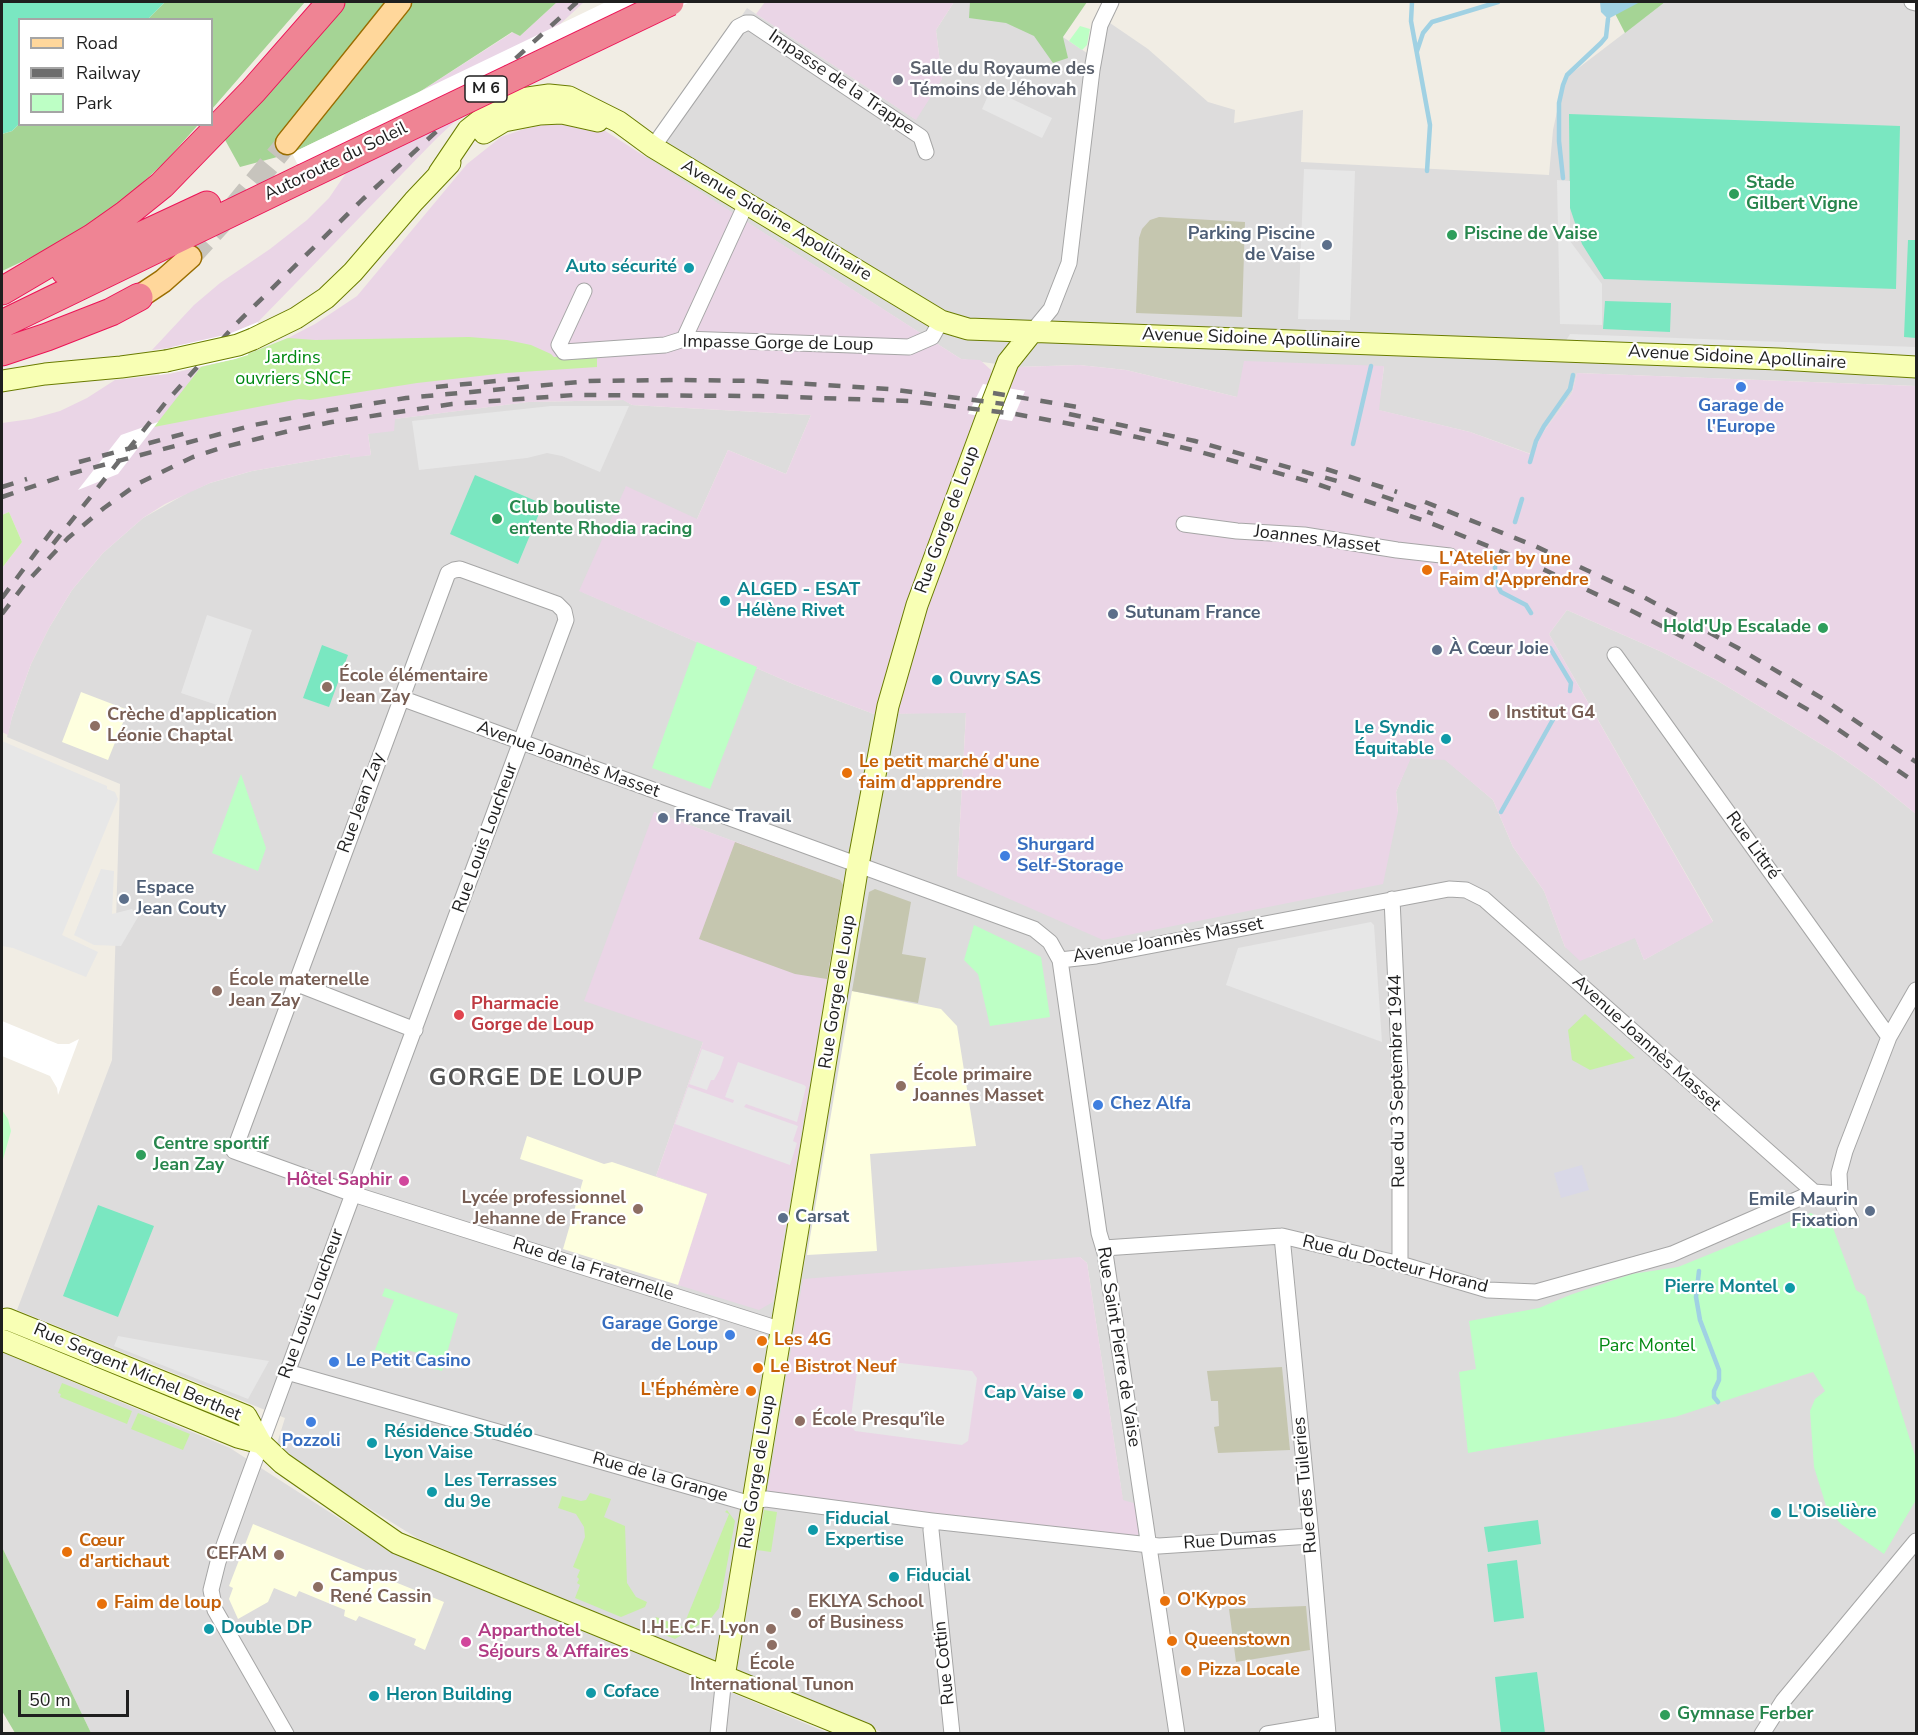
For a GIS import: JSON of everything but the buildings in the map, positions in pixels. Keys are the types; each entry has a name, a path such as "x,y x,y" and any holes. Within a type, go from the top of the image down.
{"highway":[{"path":"2,291 92,238 162,185 253,91 331,2"},
{"name":"Autoroute du Soleil","path":"2,299 92,259 626,2"},
{"name":"Autoroute du Soleil","path":"2,324 295,162 670,2"},
{"path":"2,352 111,312 138,297"}],"main road":[{"path":"295,162 400,2"},
{"name":"Avenue Sidoine Apollinaire","path":"2,381 166,361 238,345 290,322 326,298 353,272 439,173 468,130 493,110 521,99 549,95 569,97 619,122 645,142 941,321 968,329 1779,358 1917,367"},
{"path":"138,297 163,281 190,257"},
{"name":"Rue Gorge de Loup","path":"724,1677 858,865 888,706 916,605 1008,362 1032,332"},
{"name":"Rue Sergent Michel Berthet","path":"2,1320 7,1319 246,1416 261,1443 282,1463 397,1543 865,1734"},
{"name":"Rue Sergent Michel Berthet","path":"2,1340 238,1437 261,1443"}],"street":[{"path":"1032,332 1051,309 1069,263 1092,70 1100,25 1111,2"},
{"path":"1912,2 1917,3"},
{"name":"Impasse de la Trappe","path":"645,142 738,27 751,23 921,137 926,152"},
{"path":"684,339 746,204"},
{"name":"Impasse Gorge de Loup","path":"584,291 559,345 564,352 665,345 684,339 909,347 932,337 941,321"},
{"name":"Joannes Masset","path":"1184,524 1237,531 1304,535 1450,556"},
{"name":"Rue Jean Zay","path":"234,1151 448,573 460,569 557,604 564,611"},
{"name":"Rue Louis Loucheur","path":"286,1734 215,1610 211,1590 218,1562 352,1194 566,620 564,611"},
{"name":"Rue Littré","path":"1615,655 1889,1037"},
{"name":"Avenue Joannès Masset","path":"400,698 1034,929 1050,942 1060,960 1096,956 1449,889 1466,890 1484,899 1814,1192"},
{"name":"Rue du 3 Septembre 1944","path":"1392,899 1400,1073 1400,1264"},
{"name":"Rue Saint Pierre de Vaise","path":"1060,960 1099,1233 1104,1248 1177,1734"},
{"path":"295,983 415,1029"},
{"path":"1851,1220 1840,1194 1839,1173 1845,1151 1889,1037 1917,990"},
{"name":"Rue de la Fraternelle","path":"234,1151 352,1194 782,1330"},
{"path":"1814,1192 1840,1194"},
{"name":"Rue du Docteur Horand","path":"1104,1248 1282,1236 1400,1264 1488,1290 1536,1292 1672,1254 1814,1192"},
{"name":"Rue des Tuileries","path":"1282,1236 1327,1729"},
{"name":"Rue de la Grange","path":"287,1372 744,1502 766,1499 932,1521 1150,1545"},
{"name":"Rue Cottin","path":"932,1521 931,1530 952,1734"},
{"name":"Rue Dumas","path":"1150,1545 1311,1536"},
{"path":"1769,1730 1783,1701 1917,1541"},
{"path":"718,1734 724,1677"},
{"path":"1267,1734 1327,1729"}],"shaded area":[{"path":"557,2 584,2 437,138 258,322 229,334 184,346 152,350 194,305 220,283 307,220 329,198 387,113 513,32 520,36"},
{"path":"765,2 954,2 936,30 942,79 916,120 756,14"},
{"path":"954,2 1010,2 1093,57 1103,15 1110,23 1148,49 1208,102 1235,110 1234,123 1303,110 1301,162 1549,175 1553,130 1564,79 1665,2 1916,2 1916,386 1577,373 1572,393 1541,435 1534,455 1470,432 1378,410 1384,367 1237,397 1126,370 1079,365 1018,367 961,359 646,158 747,8 915,119 942,79 936,30"},
{"path":"991,89 1052,118 1042,138 982,109"},
{"path":"553,123 596,125 961,359 980,360 991,370 992,385 1013,377 1018,367 1079,365 1126,370 1237,397 1244,361 1384,366 1379,410 1470,432 1533,455 1541,435 1572,393 1577,373 1916,386 1916,814 1834,752 1718,681 1662,652 1567,610 1549,634 1713,922 1644,960 1635,938 1580,961 1565,947 1544,891 1513,847 1493,800 1445,760 1411,758 1396,792 1398,812 1383,884 1103,940 957,876 966,713 874,714 793,684 579,591 626,486 697,519 728,450 786,474 811,415 632,405 623,400 528,402 395,419 394,431 368,434 371,455 350,458 350,454 252,471 210,483 165,504 143,518 103,553 72,590 31,664 8,735 2,732 2,568 22,542 9,512 2,515 2,423 31,419 60,411 87,398 115,380 169,374 235,359 288,338 315,324 357,296 467,164 501,137"},
{"name":"Parking Piscine de Vaise","path":"1304,169 1355,171 1350,320 1298,319"},
{"path":"1557,180 1570,181 1570,241 1602,284 1602,325 1560,324"},
{"path":"1159,217 1245,222 1242,317 1136,313 1139,238 1142,229 1150,220"},
{"path":"1570,334 1916,347 1916,357 1564,344"},
{"path":"624,400 632,405 811,415 786,474 728,450 697,519 580,591 793,684 874,714 966,712 957,876 1398,812 1396,792 1410,758 1445,759 1493,800 1513,847 1544,891 1565,947 1590,957 1635,937 1644,960 1713,921 1549,634 1567,610 1662,652 1718,681 1834,752 1916,814 1916,1733 884,1733 417,1538 275,1450 285,1418 17,1310 112,1060 120,784 7,737 31,664 49,628 72,590 103,553 143,518 189,492 210,483 252,471 350,454 350,457 371,455 368,434 394,419 528,402","holes":["654,812 839,880 842,885 773,1302 678,1285 707,1194 656,1176 703,1042","1080,1257 1087,1263 1123,1501"]},
{"path":"551,406 629,406 600,472 562,456 547,453 527,458 419,470 412,421"},
{"path":"207,615 252,630 226,708 181,693"},
{"name":"Crèche d'application Léonie Chaptal","path":"81,692 128,710 108,760 62,742"},
{"path":"2,741 107,786 107,789 115,792 118,799 62,935 98,952 86,977 13,948 2,946"},
{"path":"654,812 840,880 843,885 773,1302 759,1310 678,1285 707,1194 656,1176 703,1042 584,1001"},
{"path":"735,842 840,880 843,885 827,979 795,974 699,939"},
{"path":"101,869 114,871 112,914 132,909 138,917 121,946 94,945 74,935"},
{"path":"875,889 911,902 902,954 926,958 918,1003 852,991 869,892"},
{"path":"1371,922 1374,925 1382,1042 1226,985 1238,948"},
{"name":"École primaire Joannes Masset","path":"852,991 941,1009 957,1026 976,1146 870,1154 877,1251 807,1255"},
{"path":"702,1049 724,1057 720,1069 714,1080 711,1080 707,1090 689,1084"},
{"path":"738,1062 806,1087 797,1122 746,1104 744,1107 798,1126 793,1141 797,1143 790,1165 675,1124 688,1087 733,1103 734,1100 725,1097"},
{"name":"Lycée professionnel Jehanne de France","path":"527,1136 604,1164 612,1162 707,1194 678,1285 563,1249 583,1180 520,1159"},
{"path":"1582,1165 1589,1190 1561,1198 1554,1173"},
{"path":"1080,1257 1087,1263 1123,1500 1137,1504 1141,1531 1136,1537 767,1493 803,1279"},
{"path":"118,1336 269,1361 248,1399 114,1346"},
{"path":"2,1352 230,1448 382,1546 828,1733 91,1733 2,1547"},
{"name":"Cap Vaise","path":"865,1359 972,1371 977,1378 968,1441 962,1445 855,1431 850,1424 858,1365"},
{"path":"1282,1367 1290,1450 1218,1453 1214,1427 1219,1426 1218,1401 1211,1401 1207,1371"},
{"name":"Campus René Cassin","path":"253,1524 444,1602 425,1650 414,1645 416,1639 359,1616 356,1621 344,1616 345,1610 299,1591 296,1597 274,1588 268,1602 238,1619 229,1599 233,1588 229,1586"},
{"path":"1306,1606 1310,1650 1236,1662 1229,1609"}],"green space":[{"path":"2,2 165,2 149,18 18,18 18,125 12,131 2,134"},
{"path":"165,2 305,2 213,108 213,18 149,18"},
{"path":"341,2 557,2 520,36 512,32 387,113 373,114 292,153 240,167 224,138"},
{"path":"970,2 1087,2 1063,37 1068,58 1053,63 1034,36 1006,23 969,18"},
{"path":"1609,2 1665,2 1625,33"},
{"path":"1080,26 1090,29 1087,45 1082,50 1069,41"},
{"name":"Stade Gilbert Vigne","path":"1569,114 1900,126 1896,289 1604,279 1582,244 1570,208"},
{"path":"18,125 197,126 165,162 116,207 49,249 2,271 2,134 12,131"},
{"path":"1908,240 1916,240 1916,338 1904,337"},
{"path":"1605,301 1671,303 1670,332 1603,329"},
{"name":"Jardins ouvriers SNCF","path":"469,337 507,340 531,345 554,357 597,354 597,367 506,373 417,383 310,400 299,399 154,427 201,367 235,359 288,338 315,340"},
{"name":"Club bouliste entente Rhodia racing","path":"475,475 543,504 518,564 450,534"},
{"path":"9,512 22,542 2,568 2,515"},
{"path":"697,642 757,667 710,789 652,768"},
{"path":"322,645 348,655 329,707 303,698"},
{"path":"241,774 266,848 258,871 212,853"},
{"path":"974,925 1041,957 1050,1017 990,1026 978,974 964,960"},
{"path":"1585,1014 1635,1058 1590,1070 1572,1060 1568,1030"},
{"path":"2,1110 8,1119 11,1131 2,1163"},
{"path":"98,1205 154,1226 118,1317 63,1296"},
{"name":"Parc Montel","path":"1811,1213 1832,1225 1856,1290 1865,1296 1916,1459 1916,1500 1884,1554 1841,1524 1827,1509 1814,1467 1810,1411 1815,1399 1825,1391 1813,1372 1675,1417 1468,1453 1459,1372 1476,1369 1469,1321 1539,1308 1632,1274 1678,1267"},
{"path":"385,1288 458,1314 442,1371 426,1366 429,1356 407,1350 404,1358 375,1350 394,1300 382,1296"},
{"path":"62,1383 132,1411 127,1424 60,1397 61,1394 58,1393"},
{"path":"138,1413 190,1434 183,1450 131,1429"},
{"path":"590,1493 611,1499 604,1517 625,1526 627,1583 636,1597 647,1602 645,1607 621,1617 575,1598 580,1585 577,1583 579,1579 577,1577 580,1570 573,1567 585,1537 584,1527 576,1514 558,1508 562,1496 581,1501 586,1500"},
{"path":"727,1510 735,1521 719,1608 712,1617 675,1639 660,1633 660,1627 653,1624 656,1617 683,1627 729,1514 725,1512"},
{"path":"764,1510 777,1512 771,1552 757,1550"},
{"path":"1538,1520 1541,1544 1488,1552 1484,1527"},
{"path":"2,1547 91,1733 15,1733 2,1711"},
{"path":"1517,1560 1524,1618 1494,1622 1487,1564"},
{"path":"1537,1672 1545,1733 1501,1733 1495,1677"}],"water":[{"path":"1600,2 1640,2 1608,19 1601,12"}],"pier":[{"path":"606,2 690,2 308,186 292,153"},
{"path":"258,322 248,355 159,375 172,347 229,334"},
{"path":"983,384 1025,391 1012,421 968,414"},
{"path":"158,422 118,474 78,490 121,435"},
{"path":"2,1021 58,1044 69,1044 79,1039 58,1095 50,1076 2,1056"}],"waterway":[{"path":"1412,2 1411,21 1430,125 1427,171"},
{"path":"1417,51 1423,33 1432,22 1498,2"},
{"path":"1563,178 1559,141 1559,103 1563,85 1567,75 1606,37 1608,19"},
{"path":"1353,444 1371,366"},
{"path":"1530,462 1536,441 1570,389 1573,375"},
{"path":"1515,522 1522,499"},
{"path":"1495,566 1495,580 1501,592 1526,605 1531,613"},
{"path":"1550,648 1571,683 1570,691"},
{"path":"1501,812 1560,707"},
{"path":"1699,1271 1696,1297 1700,1320 1719,1370 1719,1380 1714,1391 1714,1397 1718,1402"}],"tunnel":[{"path":"190,257 287,143"}],"railway":[{"path":"53,544 166,402 235,325 363,199 577,2"},
{"path":"436,387 526,378"},
{"path":"2,497 69,474 254,425 406,398 589,381 758,381 889,389 1004,404"},
{"path":"993,393 1084,408"},
{"path":"2,614 25,584 68,538 139,483 193,457 293,430 452,404 574,395 759,396 910,401 1015,414 1115,432 1193,450 1311,482 1428,522 1530,563 1683,637 1817,715 1916,783"},
{"path":"1069,414 1195,441 1337,481"},
{"path":"79,462 194,431"},
{"path":"1326,469 1397,492"},
{"path":"2,487 27,479"},
{"path":"1382,496 1433,514"},
{"path":"1425,502 1535,546 1638,594 1738,648 1825,700 1916,762"},
{"path":"2,598 54,528"}],"place":[{"name":"Salle du Royaume des Témoins de Jéhovah","path":"898,80"},
{"name":"Stade Gilbert Vigne","path":"1734,194"},
{"name":"Piscine de Vaise","path":"1452,235"},
{"name":"Parking Piscine de Vaise","path":"1327,245"},
{"name":"Auto sécurité","path":"689,268"},
{"name":"Garage de l'Europe","path":"1741,387"},
{"name":"Club bouliste entente Rhodia racing","path":"497,519"},
{"name":"L'Atelier by une Faim d'Apprendre","path":"1427,570"},
{"name":"ALGED - ESAT Hélène Rivet","path":"725,601"},
{"name":"Sutunam France","path":"1113,614"},
{"name":"Hold'Up Escalade","path":"1823,628"},
{"name":"À Cœur Joie","path":"1437,650"},
{"name":"Ouvry SAS","path":"937,680"},
{"name":"École élémentaire Jean Zay","path":"327,687"},
{"name":"Institut G4","path":"1494,714"},
{"name":"Crèche d'application Léonie Chaptal","path":"95,726"},
{"name":"Le Syndic Équitable","path":"1446,739"},
{"name":"Le petit marché d'une faim d'apprendre","path":"847,773"},
{"name":"France Travail","path":"663,818"},
{"name":"Shurgard Self-Storage","path":"1005,856"},
{"name":"Espace Jean Couty","path":"124,899"},
{"name":"École maternelle Jean Zay","path":"217,991"},
{"name":"Pharmacie Gorge de Loup","path":"459,1015"},
{"name":"École primaire Joannes Masset","path":"901,1086"},
{"name":"Chez Alfa","path":"1098,1105"},
{"name":"Centre sportif Jean Zay","path":"141,1155"},
{"name":"Hôtel Saphir","path":"404,1181"},
{"name":"Lycée professionnel Jehanne de France","path":"638,1209"},
{"name":"Emile Maurin Fixation","path":"1870,1211"},
{"name":"Carsat","path":"783,1218"},
{"name":"Pierre Montel","path":"1790,1288"},
{"name":"Garage Gorge de Loup","path":"730,1335"},
{"name":"Les 4G","path":"762,1341"},
{"name":"Le Petit Casino","path":"334,1362"},
{"name":"Le Bistrot Neuf","path":"758,1368"},
{"name":"L'Éphémère","path":"751,1391"},
{"name":"Cap Vaise","path":"1078,1394"},
{"name":"École Presqu'île","path":"800,1421"},
{"name":"Pozzoli","path":"311,1422"},
{"name":"Résidence Studéo Lyon Vaise","path":"372,1443"},
{"name":"Les Terrasses du 9e","path":"432,1492"},
{"name":"L'Oiselière","path":"1776,1513"},
{"name":"Fiducial Expertise","path":"813,1530"},
{"name":"Cœur d'artichaut","path":"67,1552"},
{"name":"CEFAM","path":"279,1555"},
{"name":"Fiducial","path":"894,1577"},
{"name":"Campus René Cassin","path":"318,1587"},
{"name":"O'Kypos","path":"1165,1601"},
{"name":"Faim de loup","path":"102,1604"},
{"name":"EKLYA School of Business","path":"796,1613"},
{"name":"Double DP","path":"209,1629"},
{"name":"I.H.E.C.F. Lyon","path":"771,1629"},
{"name":"Queenstown","path":"1172,1641"},
{"name":"Apparthotel Séjours & Affaires","path":"466,1642"},
{"name":"École International Tunon","path":"772,1645"},
{"name":"Pizza Locale","path":"1186,1671"},
{"name":"Coface","path":"591,1693"},
{"name":"Heron Building","path":"374,1696"},
{"name":"Gymnase Ferber","path":"1665,1715"}],"district":[{"name":"GORGE DE LOUP","path":"536,1079"}]}
